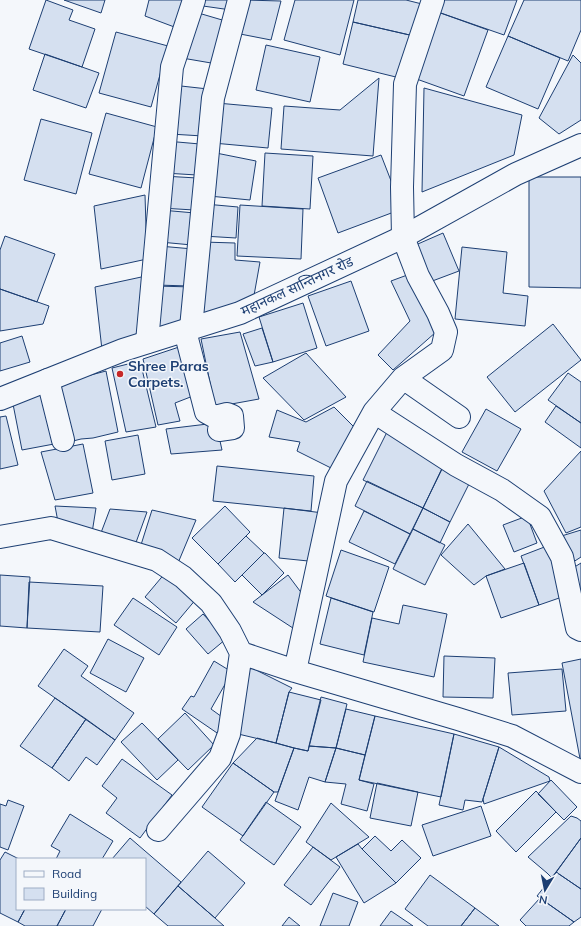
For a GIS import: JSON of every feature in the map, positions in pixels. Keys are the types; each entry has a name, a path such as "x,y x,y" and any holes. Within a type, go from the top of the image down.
{"street":[{"path":"146,342 172,67 194,0"},
{"path":"219,430 233,428 232,416 227,414 215,416 206,412 188,329 213,98 239,0"},
{"path":"295,671 336,481 374,412 403,378 442,350 446,332 438,313 418,276 403,237 402,187 405,84 432,0"},
{"name":"महानकल सान्तिनगर रोड","path":"0,399 123,350 240,313 403,237 516,174 581,145"},
{"path":"403,378 459,417"},
{"path":"48,380 63,440"},
{"path":"374,412 456,465 502,490 540,517 562,558 580,628"},
{"path":"0,537 51,528 157,560 183,577 211,603 230,631 241,653 229,734 220,758 158,830"},
{"path":"241,653 295,671 512,736 581,772"}],"building":[{"path":"46,0 73,10 69,20 95,29 82,67 29,49"},
{"path":"64,0 105,0 101,13"},
{"path":"149,0 187,0 177,28 145,16"},
{"path":"198,0 234,0 231,10 196,5"},
{"path":"244,0 281,1 271,40 235,33"},
{"path":"295,0 354,0 340,55 284,40"},
{"path":"358,0 406,0 422,4 414,36 353,22"},
{"path":"439,0 517,0 504,35 435,11"},
{"path":"524,0 581,0 581,30 568,61 508,36"},
{"path":"435,11 488,30 464,96 411,77"},
{"path":"195,12 229,22 217,64 182,58"},
{"path":"353,22 414,36 404,79 343,64"},
{"path":"116,32 168,46 151,107 99,93"},
{"path":"508,36 560,58 538,109 486,87"},
{"path":"266,45 320,57 310,102 256,90"},
{"path":"45,54 99,73 86,108 33,90"},
{"path":"573,55 581,63 581,120 559,134 539,118"},
{"path":"379,78 373,156 281,149 284,106 340,110"},
{"path":"172,85 208,89 203,136 170,134"},
{"path":"424,88 522,115 514,155 422,192"},
{"path":"217,103 272,108 268,148 213,143"},
{"path":"106,113 157,127 141,188 89,174"},
{"path":"41,119 92,133 76,194 24,180"},
{"path":"166,141 200,144 197,175 164,173"},
{"path":"211,152 256,161 250,200 209,196"},
{"path":"265,153 313,156 310,209 262,206"},
{"path":"381,155 402,209 338,233 318,178"},
{"path":"163,176 197,178 194,210 161,208"},
{"path":"529,177 581,177 581,288 529,287"},
{"path":"145,195 147,259 101,269 94,206"},
{"path":"205,204 238,207 236,238 203,236"},
{"path":"240,205 303,209 301,259 237,256"},
{"path":"161,210 195,213 192,245 160,242"},
{"path":"443,233 459,271 427,283 411,247"},
{"path":"5,236 55,254 37,302 0,289 0,250"},
{"path":"203,242 235,243 235,260 260,262 253,301 197,320"},
{"path":"159,246 193,249 189,286 156,285"},
{"path":"462,247 507,252 503,293 528,296 525,326 455,319"},
{"path":"410,274 436,332 393,370 378,355 410,321 391,281"},
{"path":"146,276 141,338 102,350 95,287"},
{"path":"351,281 369,331 326,346 308,296"},
{"path":"155,286 193,287 190,324 151,337"},
{"path":"0,289 49,306 43,324 0,331"},
{"path":"303,303 317,348 273,362 259,317"},
{"path":"553,324 581,360 515,412 487,377"},
{"path":"262,328 273,362 255,366 243,334"},
{"path":"240,332 259,399 215,407 201,339"},
{"path":"22,336 30,362 0,371 0,343"},
{"path":"182,346 193,396 175,403 180,421 158,425 143,359"},
{"path":"306,353 346,397 304,420 263,378"},
{"path":"140,361 156,427 126,432 112,368"},
{"path":"106,371 118,432 73,441 60,383"},
{"path":"568,373 581,382 581,423 548,400"},
{"path":"43,393 54,444 22,450 12,399"},
{"path":"556,406 581,423 581,448 545,422"},
{"path":"334,407 354,427 333,469 297,451 300,442 269,437 277,410 306,422"},
{"path":"486,409 521,429 497,471 462,452"},
{"path":"6,416 18,465 0,469 0,417"},
{"path":"216,423 222,450 171,454 166,429"},
{"path":"387,432 446,461 423,508 363,480"},
{"path":"138,435 145,474 112,480 105,441"},
{"path":"83,444 93,493 55,500 41,452"},
{"path":"581,451 581,527 566,533 544,491"},
{"path":"445,462 473,476 450,522 423,508"},
{"path":"217,466 314,476 311,511 213,501"},
{"path":"367,481 423,508 410,534 355,506"},
{"path":"55,506 96,508 92,533 58,522"},
{"path":"225,506 250,532 218,564 192,538"},
{"path":"284,508 323,513 318,562 279,558"},
{"path":"423,508 450,522 440,543 413,529"},
{"path":"110,509 147,512 134,548 99,538"},
{"path":"152,510 196,520 178,563 140,548"},
{"path":"364,511 410,534 395,564 349,542"},
{"path":"527,516 537,543 514,552 503,525"},
{"path":"468,524 505,569 486,576 474,585 441,555"},
{"path":"413,529 445,545 425,585 393,569"},
{"path":"581,530 581,557 567,566 555,538"},
{"path":"246,536 264,553 235,582 218,564"},
{"path":"547,546 565,596 539,605 521,556"},
{"path":"341,550 389,567 374,612 326,596"},
{"path":"264,553 284,573 262,595 242,575"},
{"path":"524,563 539,605 501,618 486,576"},
{"path":"581,563 581,591 568,571"},
{"path":"166,572 197,598 176,623 145,597"},
{"path":"0,575 30,577 27,628 0,626"},
{"path":"288,575 303,595 299,632 253,602"},
{"path":"29,582 103,586 100,632 27,628"},
{"path":"133,598 177,627 159,655 114,625"},
{"path":"331,598 373,612 364,655 320,644"},
{"path":"403,605 447,614 434,677 363,662 372,618 399,624"},
{"path":"203,614 226,639 208,654 186,629"},
{"path":"108,639 144,658 126,692 90,673"},
{"path":"64,649 88,666 81,676 134,713 115,740 38,686"},
{"path":"444,656 495,658 493,698 443,697"},
{"path":"581,659 581,764 562,663"},
{"path":"214,661 232,672 211,709 229,722 220,735 182,709 191,696 194,697"},
{"path":"244,664 292,688 289,692 276,743 234,733"},
{"path":"562,669 566,711 512,715 508,673"},
{"path":"289,692 321,700 308,751 276,743"},
{"path":"321,697 347,704 336,748 309,746"},
{"path":"55,698 86,719 52,768 20,746"},
{"path":"346,709 375,716 365,755 336,748"},
{"path":"185,713 214,745 188,770 158,739"},
{"path":"375,716 454,734 441,797 359,780"},
{"path":"86,719 115,740 97,765 86,757 69,781 52,768"},
{"path":"142,723 178,760 157,780 121,742"},
{"path":"454,734 499,747 482,802 465,800 463,810 439,805"},
{"path":"257,738 294,748 278,792 274,792 233,763"},
{"path":"309,746 336,748 325,782 309,777 298,810 275,801 294,748 308,751"},
{"path":"499,747 549,777 550,781 484,804 483,799"},
{"path":"336,748 365,755 359,780 374,784 367,811 341,804 346,784 325,782"},
{"path":"122,759 172,795 140,838 106,813 117,798 102,786"},
{"path":"233,763 274,792 243,836 202,807"},
{"path":"551,780 577,807 564,820 538,794"},
{"path":"377,783 418,792 411,826 370,818"},
{"path":"536,791 556,812 516,852 496,831"},
{"path":"8,800 24,806 8,850 0,847 0,804 6,806"},
{"path":"266,802 301,827 274,865 240,840"},
{"path":"331,803 369,837 331,860 306,842"},
{"path":"481,806 491,836 433,856 422,825"},
{"path":"70,814 113,841 103,858 56,858 60,851 51,846"},
{"path":"571,816 581,821 581,838 552,878 528,857"},
{"path":"375,836 391,851 402,840 421,858 396,883 362,849"},
{"path":"130,838 181,882 154,914 146,907 146,858 113,858"},
{"path":"581,838 581,889 556,872"},
{"path":"358,844 396,883 364,903 336,857"},
{"path":"313,847 340,867 311,905 284,885"},
{"path":"208,851 245,883 215,918 178,886"},
{"path":"5,852 17,858 16,910 24,910 18,922 0,913 0,860"},
{"path":"556,872 581,889 581,917 574,922 537,896"},
{"path":"430,875 475,908 461,926 428,926 405,909"},
{"path":"178,886 224,926 168,926 154,914"},
{"path":"333,893 358,902 349,926 320,926"},
{"path":"540,898 574,922 569,926 526,926 520,920"},
{"path":"475,908 499,926 461,926"},
{"path":"24,910 65,910 57,926 25,926 18,922"},
{"path":"65,910 101,910 93,926 57,926"},
{"path":"391,911 413,926 380,926"},
{"path":"289,917 300,926 282,926"}],"place":[{"name":"Shree Paras Carpets.","path":"120,374"}]}
